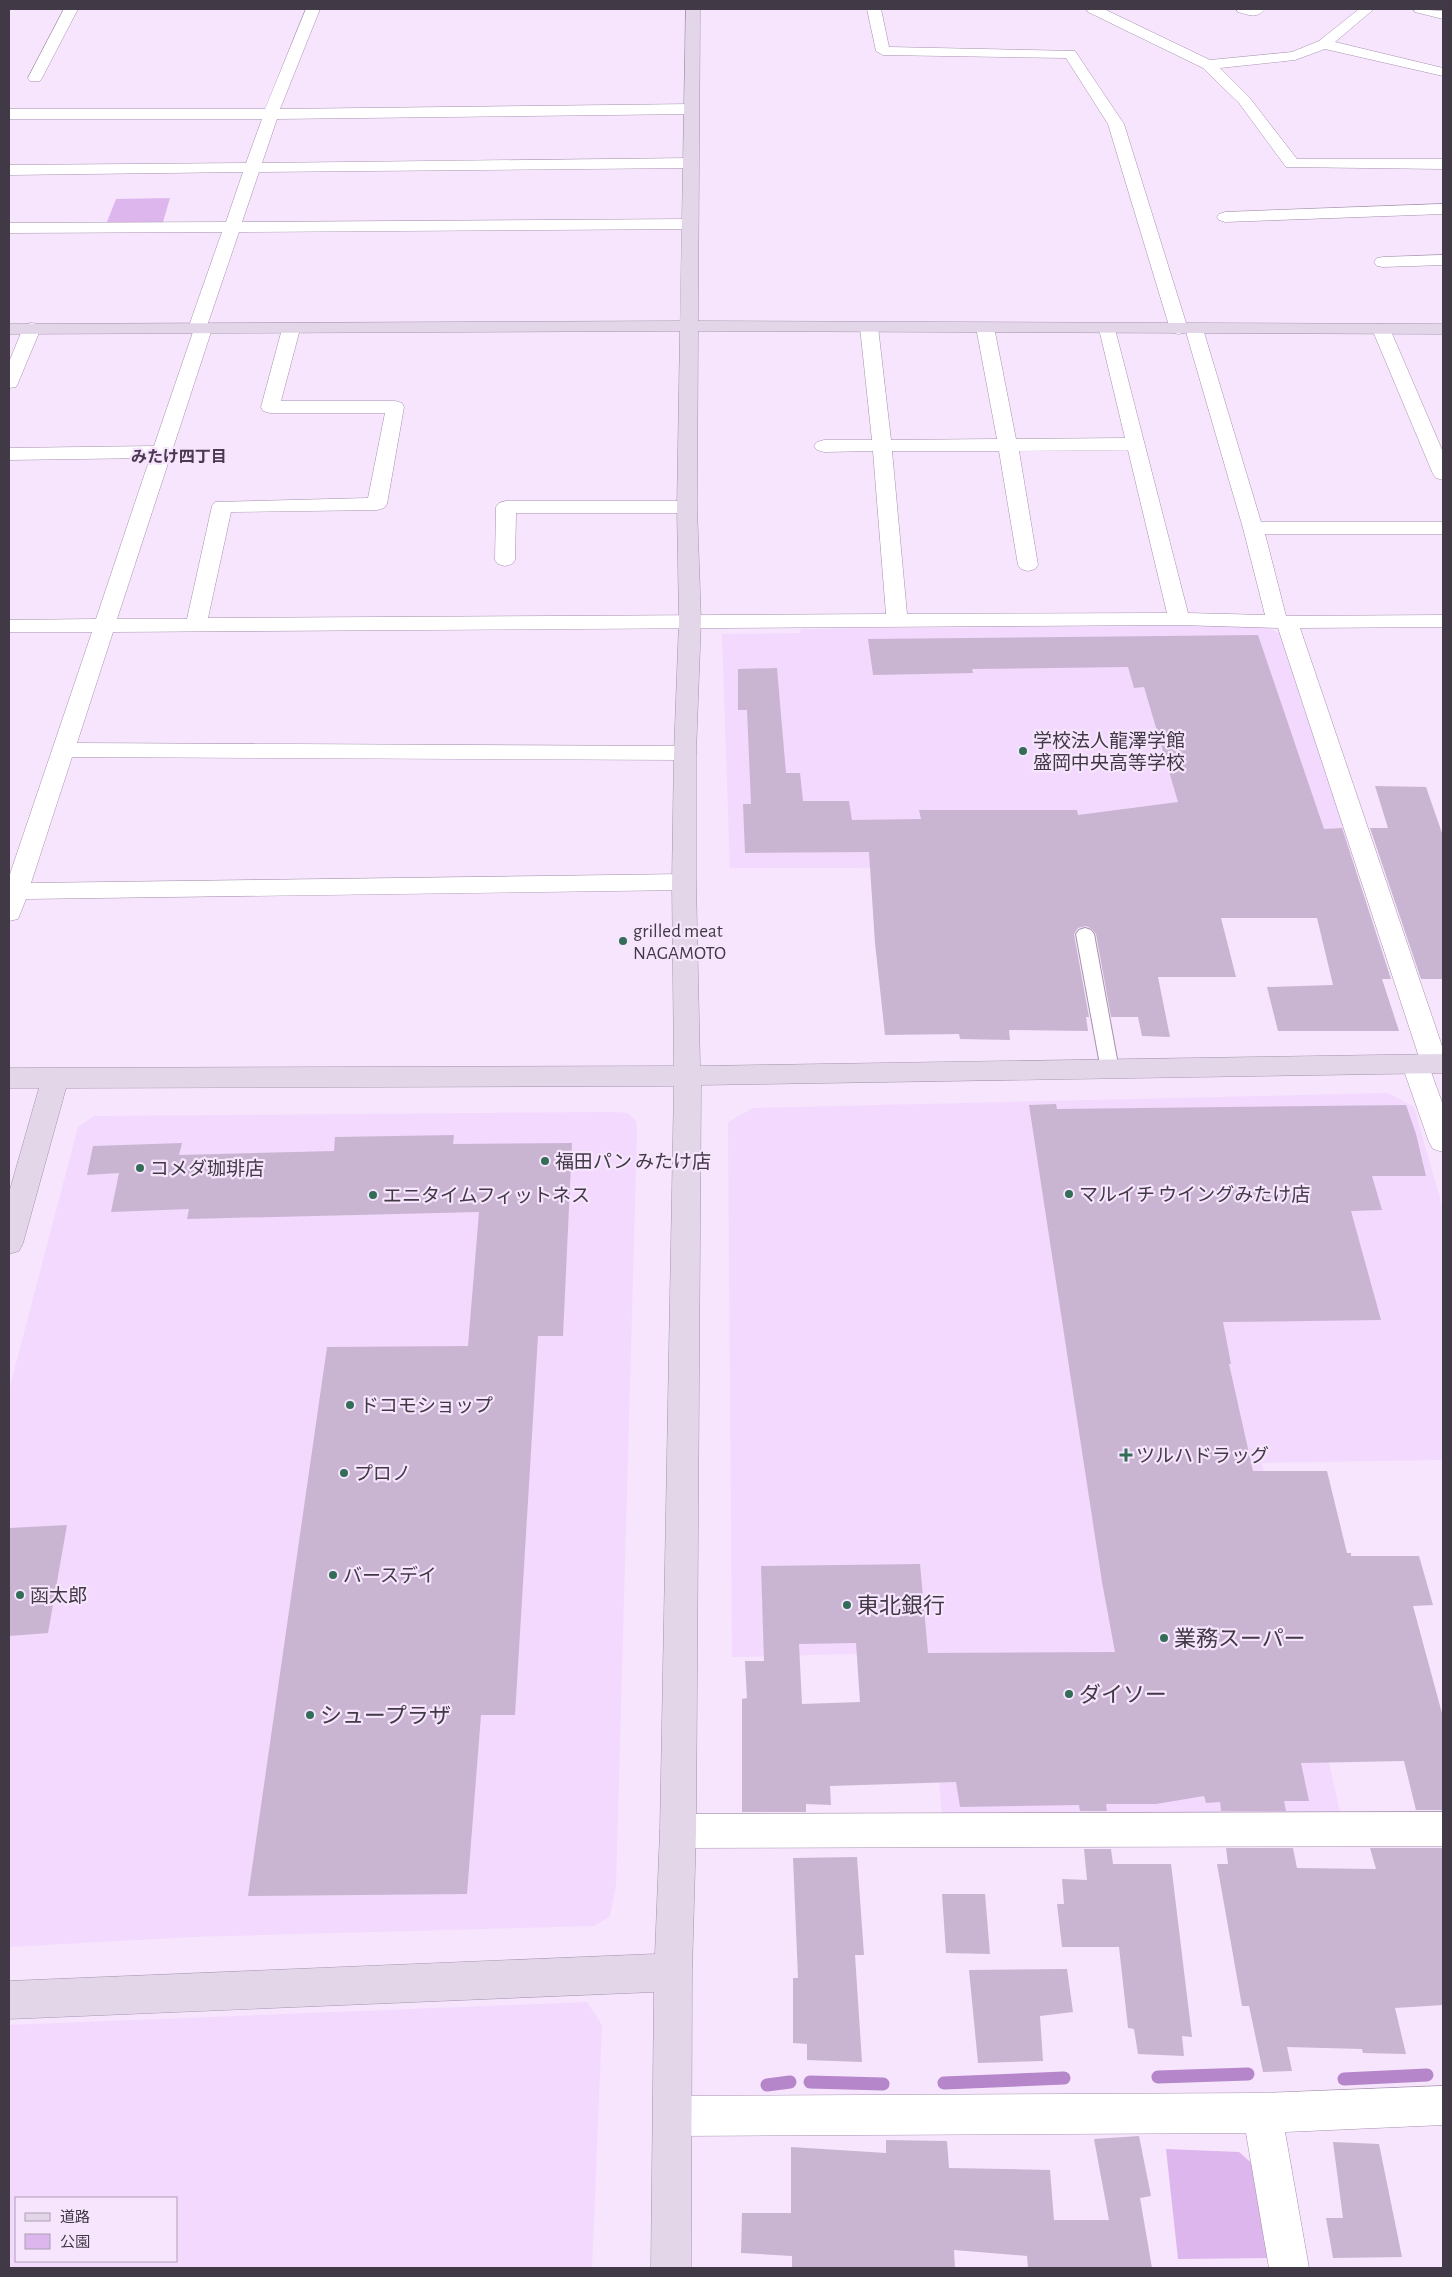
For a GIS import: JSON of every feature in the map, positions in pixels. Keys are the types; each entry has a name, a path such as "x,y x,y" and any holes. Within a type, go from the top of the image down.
{"street":[{"path":"35,78 71,9"},
{"path":"203,329 199,323 271,114 312,9"},
{"path":"671,2268 688,1076 684,882 685,753 690,621 687,507 692,9"},
{"path":"874,9 883,51 1070,54 1116,124 1187,329 1282,621 1431,1065 1443,1142"},
{"path":"1093,9 1208,65 1244,100 1292,164 1443,164"},
{"path":"1244,9 1255,12 1258,9"},
{"path":"1208,65 1295,56 1324,44 1368,9"},
{"path":"1420,9 1443,15"},
{"path":"1324,44 1443,72"},
{"path":"9,114 271,114 691,109"},
{"path":"9,170 690,163"},
{"path":"1225,217 1443,209"},
{"path":"9,228 690,224"},
{"path":"1383,262 1443,260"},
{"path":"9,329 688,326 1443,329"},
{"path":"869,327 882,444 897,621"},
{"path":"985,327 1008,445 1028,566"},
{"path":"9,383 32,328"},
{"path":"203,329 12,902 684,882"},
{"path":"196,625 222,506 377,504 395,407 270,407 291,329"},
{"path":"1108,329 1179,619"},
{"path":"1381,329 1443,474"},
{"path":"824,446 882,444 1136,444"},
{"path":"9,454 163,452"},
{"path":"504,560 506,507 687,507"},
{"path":"1253,528 1443,528"},
{"path":"9,626 1179,619 1443,621"},
{"path":"64,750 685,753"},
{"path":"9,1078 688,1076 1431,1065"},
{"path":"9,1242 55,1077"},
{"path":"678,1831 1443,1829"},
{"path":"9,2000 674,1972"},
{"path":"673,2116 1262,2113 1443,2105"},
{"path":"1262,2113 1289,2268"}],"lane":[{"path":"1085,934 1110,1070"}],"shaded area":[{"name":"学校法人龍澤学館 盛岡中央高等学校","path":"1261,625 1284,635 1355,867 730,868 722,634 800,633 801,629"},
{"path":"1388,1093 1414,1107 1443,1209 1443,1460 1262,1463 1340,1812 942,1815 928,1652 732,1657 728,1122 753,1108"},
{"path":"628,1113 636,1121 637,1132 616,1884 610,1916 594,1926 191,1937 9,1947 9,1390 78,1127 94,1116"},
{"path":"587,2002 602,2025 592,2268 9,2268 9,2025"}],"green space":[{"path":"170,198 163,222 107,222 116,199"},
{"path":"1166,2149 1239,2152 1256,2167 1269,2258 1178,2259"}],"building":[{"path":"1258,635 1324,829 1342,828 1391,979 1382,979 1399,1031 1278,1031 1267,987 1333,985 1317,918 1221,918 1236,977 1158,977 1170,1037 1142,1036 1138,1017 1111,1017 1096,934 1086,926 1078,928 1074,934 1089,1017 1086,1017 1088,1031 1009,1030 1010,1040 960,1039 959,1034 885,1035 875,943 869,852 745,853 743,804 751,804 747,710 738,710 738,669 777,668 786,773 800,773 803,801 849,801 852,820 921,819 919,810 1077,810 1078,815 1178,802 1144,687 1134,688 1128,667 972,669 973,673 873,675 868,639"},
{"path":"1375,786 1426,787 1443,836 1443,979 1421,979 1370,828 1388,828"},
{"path":"1056,1104 1057,1109 1406,1105 1416,1134 1426,1176 1372,1176 1382,1210 1351,1211 1381,1320 1223,1322 1231,1364 1229,1364 1253,1471 1327,1471 1347,1553 1351,1553 1351,1556 1419,1556 1433,1605 1413,1606 1443,1717 1443,1810 1416,1810 1404,1761 1301,1763 1309,1801 1284,1801 1286,1811 1221,1811 1220,1802 1206,1803 1204,1796 1156,1804 1106,1804 1107,1811 1080,1811 1079,1805 960,1807 956,1782 830,1786 831,1805 806,1804 806,1812 742,1812 742,1699 747,1698 745,1661 764,1661 761,1566 920,1564 928,1653 1115,1652 1102,1582 1029,1105","holes":["856,1643 860,1702 802,1704 799,1644"]},
{"path":"454,1135 453,1144 572,1143 563,1336 538,1336 515,1715 481,1715 467,1894 248,1896 327,1347 468,1346 479,1212 187,1219 189,1209 111,1212 119,1173 87,1175 93,1146 182,1143 179,1155 334,1151 335,1137"},
{"path":"67,1525 48,1633 9,1636 9,1528"},
{"path":"1226,1848 1293,1848 1297,1868 1376,1869 1370,1848 1443,1848 1443,2005 1395,2008 1406,2054 1363,2053 1362,2049 1287,2047 1292,2071 1263,2072 1249,2006 1242,2006 1217,1864 1228,1864"},
{"path":"1084,1849 1111,1849 1113,1864 1171,1864 1192,2037 1182,2036 1184,2056 1138,2054 1134,2029 1128,2028 1119,1947 1062,1947 1057,1904 1064,1904 1062,1879 1087,1880"},
{"path":"857,1857 864,1955 855,1955 862,2062 807,2060 807,2044 793,2043 793,1978 798,1978 793,1858"},
{"path":"942,1894 985,1894 990,1954 946,1953"},
{"path":"1067,1969 1073,2012 1040,2016 1043,2061 978,2063 969,1970"},
{"path":"1139,2136 1151,2196 1140,2198 1152,2268 1028,2268 1027,2256 954,2250 955,2268 792,2268 792,2256 741,2253 742,2213 791,2213 791,2147 886,2153 886,2140 947,2141 949,2168 1050,2170 1054,2220 1109,2220 1094,2139"},
{"path":"1333,2142 1379,2144 1402,2257 1333,2258 1326,2218 1343,2218"}],"waterway":[{"path":"1158,2077 1248,2074"},
{"path":"1344,2079 1427,2075"},
{"path":"944,2083 1064,2078"},
{"path":"767,2085 790,2082"},
{"path":"810,2082 883,2084"}],"place":[{"name":"学校法人龍澤学館 盛岡中央高等学校","path":"1023,751"},
{"name":"grilled meat NAGAMOTO","path":"623,941"},
{"name":"福田パン みたけ店","path":"545,1161"},
{"name":"コメダ珈琲店","path":"140,1168"},
{"name":"マルイチ ウイングみたけ店","path":"1069,1194"},
{"name":"エニタイムフィットネス","path":"373,1195"},
{"name":"ドコモショップ","path":"350,1405"},
{"name":"ツルハドラッグ","path":"1126,1455"},
{"name":"プロノ","path":"344,1473"},
{"name":"バースデイ","path":"333,1575"},
{"name":"函太郎","path":"20,1595"},
{"name":"東北銀行","path":"847,1605"},
{"name":"業務スーパー","path":"1164,1638"},
{"name":"ダイソー","path":"1069,1694"},
{"name":"シュープラザ","path":"310,1715"}],"district":[{"name":"みたけ四丁目","path":"179,456"}]}
